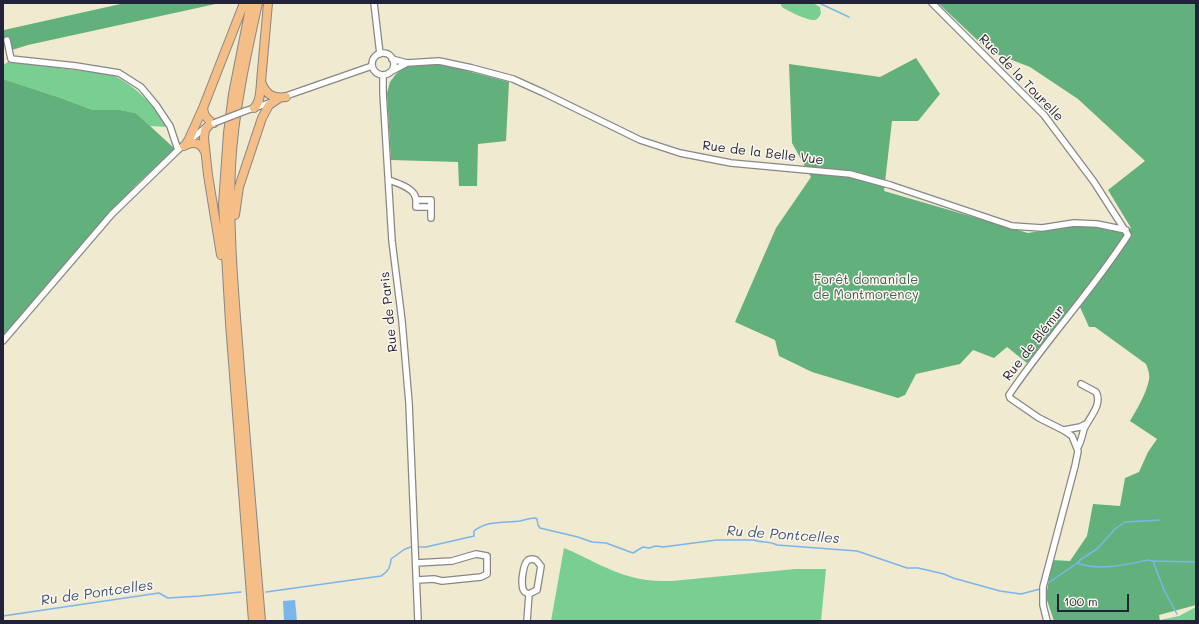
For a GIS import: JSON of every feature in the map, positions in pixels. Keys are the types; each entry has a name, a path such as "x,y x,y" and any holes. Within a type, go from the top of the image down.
{"highway":[{"path":"182,147 189,139 244,3"},
{"path":"251,3 232,94 225,168 224,230 253,621"},
{"path":"258,3 239,95 233,145 230,218 233,278 261,621"},
{"path":"249,110 257,105 259,98 268,3"},
{"path":"261,82 269,95 282,98"},
{"path":"233,278 235,210 237,195 266,108 282,98"},
{"path":"204,103 204,113 212,123 205,130 204,134 206,156 230,315"},
{"path":"249,110 254,110 258,115 260,119 259,126"},
{"path":"182,147 191,143 198,143 202,146 206,156"}],"street":[{"path":"374,3 380,54"},
{"name":"Rue de la Tourelle","path":"932,3 1044,115 1090,177 1127,231"},
{"path":"7,40 11,59 76,66 118,74 140,87 156,105 182,147"},
{"path":"380,54 387,54 392,59 394,65 392,70 387,75 383,76 377,74 372,66 374,57 380,54"},
{"name":"Rue de la Belle Vue","path":"392,59 407,63 439,61 513,79 640,140 680,153 731,163 850,174 890,185 1012,226 1042,228 1074,223 1097,224 1127,231"},
{"name":"Rue de la Belle Vue","path":"392,70 407,63"},
{"path":"3,341 112,214 182,147 212,123 372,66"},
{"name":"Rue de Paris","path":"383,76 392,241 402,321 408,395 418,621"},
{"path":"389,180 396,182 413,192 416,196 416,200 431,200 431,218"},
{"name":"Rue de Blémur","path":"1078,447 1072,436 1039,418 1010,398 1009,394 1029,365 1076,307 1124,242 1128,235 1127,231"},
{"path":"1047,621 1043,605 1043,587 1075,466 1078,447 1086,424 1097,407 1098,396 1096,392 1081,384"},
{"path":"1063,430 1080,427 1086,424"},
{"path":"416,563 452,561 476,554 487,556 487,574 482,578 442,581 434,579 417,580"},
{"path":"532,559 536,560 541,566 537,590 529,594 525,592 522,586 524,566 528,560 532,559"},
{"path":"527,621 529,594"}],"green space":[{"path":"125,3 220,3 28,45 7,51 3,43 3,28 4,30"},
{"path":"780,3 813,3 820,7 821,13 816,20 812,20 785,9"},
{"name":"Forêt domaniale de Montmorency","path":"938,3 1196,3 1196,605 1159,615 1160,621 1054,621 1046,597 1052,560 1070,561 1087,536 1093,504 1120,506 1125,478 1139,472 1148,452 1157,439 1130,421 1148,385 1149,376 1146,364 1095,327 1089,327 1080,307 1075,303 1027,363 1007,347 994,358 973,350 960,364 916,374 905,395 898,398 812,372 779,356 775,340 735,322 776,228 811,177 792,143 789,64 880,77 916,58 940,94 918,121 892,121 884,191 1028,233 1071,226 1096,227 1123,232 1131,228 1108,190 1145,161 1078,99 1030,67 989,51"},
{"path":"8,62 110,74 127,83 143,96 150,103 167,127 150,126 136,113 120,110 93,110 3,79 3,65"},
{"path":"420,64 441,64 509,82 506,141 478,144 477,186 459,186 458,162 391,160 387,93 390,82 396,74 405,67"},
{"path":"3,79 93,110 120,110 136,113 175,149 135,186 3,338"},
{"path":"564,548 614,571 637,578 652,580 672,581 795,569 826,569 821,621 551,621"},
{"path":"1196,607 1196,621 1160,621 1179,616"}],"water":[{"path":"295,600 297,621 284,621 283,601"}],"waterway":[{"path":"819,3 849,17"},
{"name":"Ru de Pontcelles","path":"418,547 426,547 474,536 474,531 485,525 535,518 537,519 540,528 592,542 606,543 633,553 643,547 663,547 717,540 754,540 777,545 857,551 907,568 918,568 944,574 953,578 1000,591 1021,594 1040,589"},
{"name":"Ru de Pontcelles","path":"1078,563 1080,560 1097,549 1115,529 1125,522 1160,520"},
{"name":"Ru de Pontcelles","path":"266,592 381,576 389,569 391,559 405,549 411,547"},
{"name":"Ru de Pontcelles","path":"1047,584 1077,563 1094,567 1103,567 1148,560 1153,561 1164,590 1177,614"},
{"path":"1154,561 1196,562"},
{"name":"Ru de Pontcelles","path":"3,616 159,593 168,598 241,592"}]}
